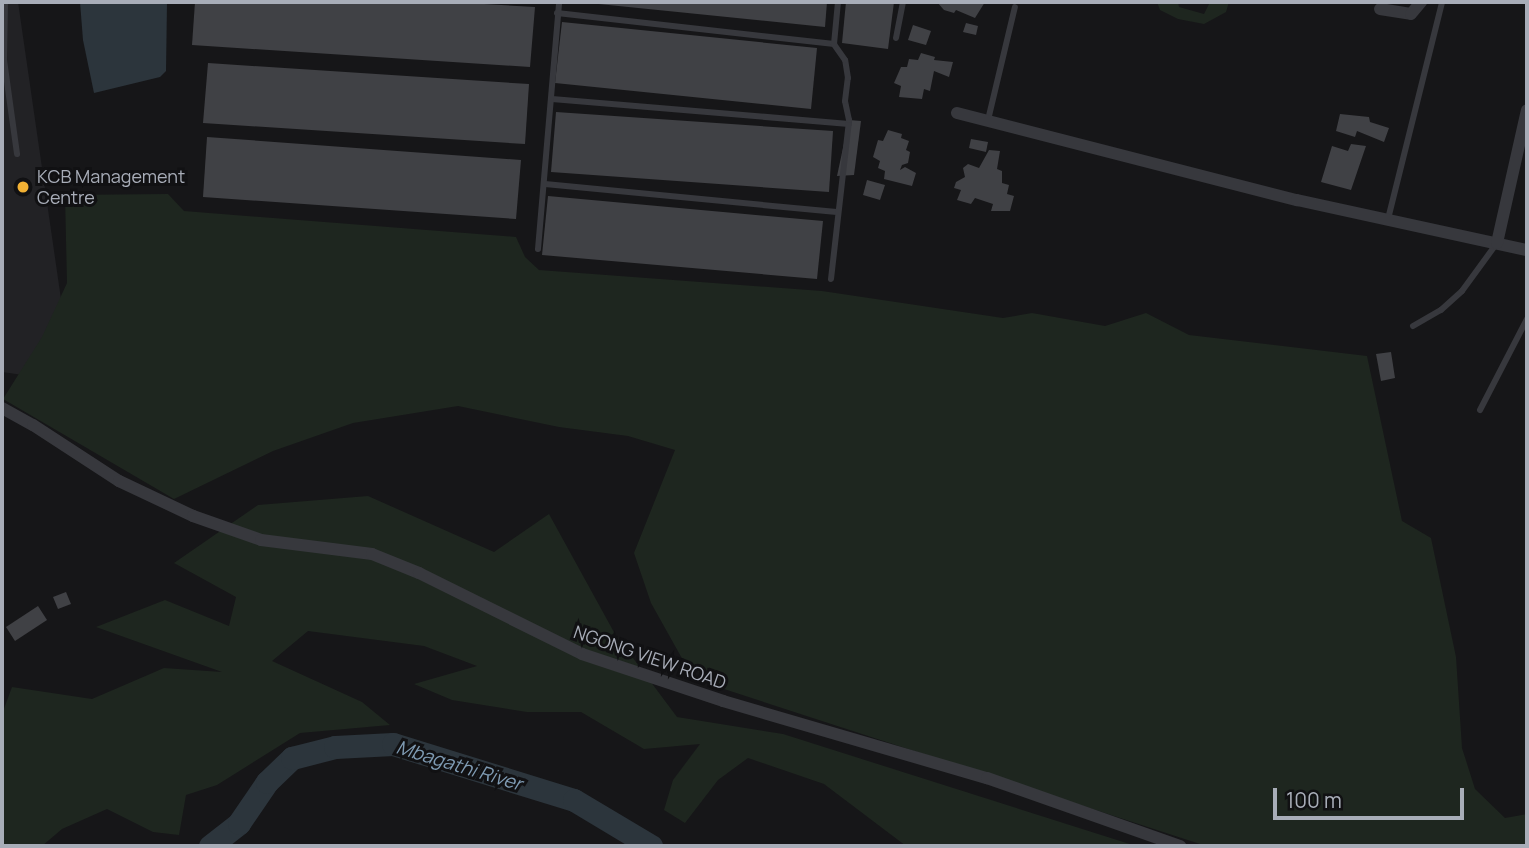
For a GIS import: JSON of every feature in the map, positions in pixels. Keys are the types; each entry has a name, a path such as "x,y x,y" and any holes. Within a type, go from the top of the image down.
{"street":[{"path":"1380,9 1411,14 1421,2"},
{"path":"1497,243 1527,110"},
{"path":"957,113 1284,196 1527,250"},
{"name":"NGONG VIEW ROAD","path":"2,408 119,481 193,516 261,540 372,554 419,573 582,654 723,701 987,778 1180,846"}],"lane":[{"path":"5,2 4,60 17,154"},
{"path":"538,249 559,2"},
{"path":"831,279 849,124 845,101 848,78 845,60 834,44 838,2"},
{"path":"896,38 903,2"},
{"path":"1388,219 1442,2"},
{"path":"988,120 1015,7"},
{"path":"557,13 834,44"},
{"path":"552,99 849,124"},
{"path":"545,184 837,212"},
{"path":"1413,326 1441,310 1462,290 1497,243"},
{"path":"1480,410 1527,319"}],"shaded area":[{"name":"KCB Management Centre","path":"2,2 18,2 73,382 2,372"},
{"path":"80,2 167,2 166,71 160,77 94,93 83,40"},
{"path":"1157,2 1178,2 1179,7 1204,14 1210,2 1229,2 1226,12 1204,24 1178,19 1160,10"},
{"path":"168,194 184,211 516,237 525,257 539,270 822,291 1003,318 1032,313 1105,326 1146,313 1189,335 1367,356 1402,521 1431,538 1456,657 1462,748 1475,789 1505,818 1527,814 1527,846 1206,846 724,689 684,662 651,603 634,553 675,450 628,436 559,427 458,406 353,423 273,451 174,499 3,399 42,337 67,283 65,195"},
{"path":"368,496 494,552 549,514 615,634 677,717 783,734 1136,846 906,846 824,784 748,758 718,780 685,823 664,810 673,780 700,744 644,749 581,712 527,712 452,700 414,684 477,666 424,646 308,631 272,661 362,702 390,725 300,733 217,785 186,795 179,835 153,832 107,809 62,829 42,846 2,846 2,714 12,687 92,699 164,668 222,672 96,627 165,600 229,626 236,597 174,563 258,505"}],"building":[{"path":"195,2 450,2 535,7 530,67 192,45"},
{"path":"579,2 827,2 825,27"},
{"path":"846,2 894,2 888,49 842,43"},
{"path":"937,2 985,2 975,18 956,10 954,13 944,10"},
{"path":"562,22 817,48 811,109 555,83"},
{"path":"966,23 978,26 976,35 963,32"},
{"path":"913,25 931,31 926,45 908,40"},
{"path":"921,53 935,57 934,60 953,62 949,77 934,71 930,91 924,89 922,99 899,97 901,86 894,83 901,67 907,67 909,59 918,60"},
{"path":"208,63 529,84 525,144 203,123"},
{"path":"556,112 833,131 829,192 551,172"},
{"path":"1340,114 1369,117 1370,122 1389,128 1384,142 1357,131 1355,137 1336,131"},
{"path":"849,120 861,121 854,175 837,176"},
{"path":"888,130 902,134 901,138 909,141 906,150 910,152 908,163 902,165 900,170 905,167 916,173 912,186 884,179 885,171 878,168 880,161 873,157 878,140 883,141"},
{"path":"207,137 521,160 516,219 203,197"},
{"path":"971,139 988,142 986,152 969,148"},
{"path":"1351,144 1366,146 1351,190 1321,182 1332,146 1348,151"},
{"path":"989,150 1000,151 997,169 1002,171 1002,183 1009,185 1007,194 1014,196 1010,211 991,211 993,204 975,198 971,204 957,200 961,190 954,188 956,182 965,177 963,168 968,164 979,168"},
{"path":"867,180 885,185 880,200 863,195"},
{"path":"548,196 823,221 817,279 542,255"},
{"path":"1391,352 1395,378 1381,381 1376,354"},
{"path":"66,592 71,604 58,609 53,597"},
{"path":"38,606 47,620 15,641 6,627"}],"waterway":[{"name":"Mbagathi River","path":"210,846 239,823 267,782 292,758 335,747 393,744 574,800 651,846"}],"place":[{"name":"KCB Management Centre","path":"23,187"}]}
